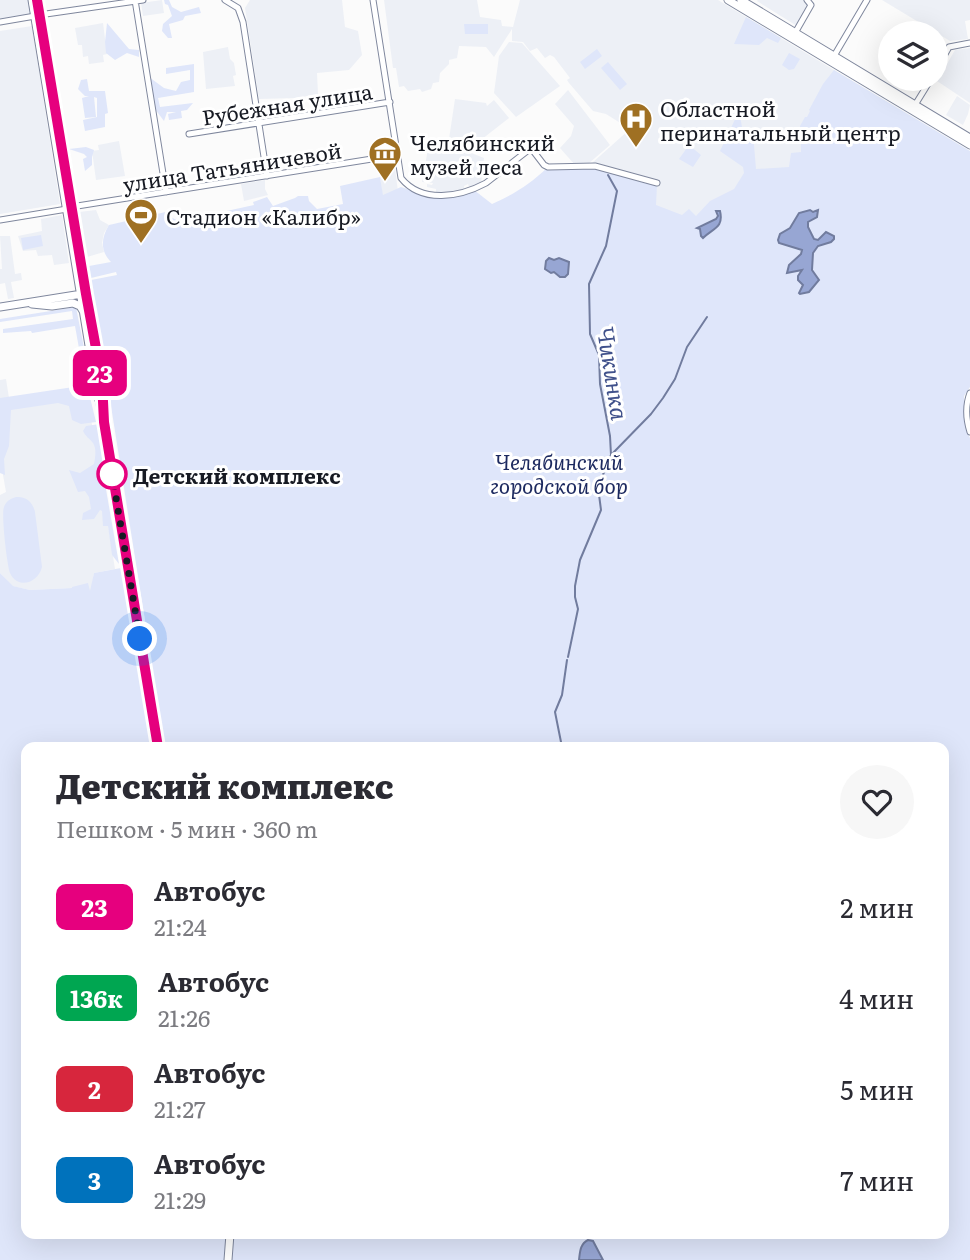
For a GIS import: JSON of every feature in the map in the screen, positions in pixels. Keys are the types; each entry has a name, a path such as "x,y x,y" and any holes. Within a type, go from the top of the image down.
{"main road":[{"path":"35,0 83,294 102,381 104,422"},
{"path":"728,0 970,138"},
{"path":"741,0 970,145"},
{"path":"0,307 83,294"},
{"path":"83,294 94,382 104,422 157,742"},
{"path":"28,303 38,306 74,303 80,306 84,313"},
{"path":"228,1260 230,1239"}],"street":[{"path":"0,22 143,0"},
{"path":"225,0 240,11 267,176"},
{"path":"373,0 401,178 417,192 439,196 479,187 531,148 544,165 595,166 657,183"},
{"path":"795,33 811,5 807,0"},
{"path":"832,59 867,0"},
{"path":"135,1 166,192"},
{"path":"948,49 970,43"},
{"path":"915,105 924,91"},
{"name":"Рубежная улица","path":"189,134 390,102"},
{"name":"улица Татьяничевой","path":"0,220 397,155"},
{"path":"970,393 966,402 970,432"}],"shaded area":[{"path":"0,0 30,0 31,15 0,21"},
{"path":"162,0 164,13 143,16 141,3"},
{"path":"250,0 342,0 345,27 358,31 362,55 349,70 317,73 318,94 296,98 259,99 245,8"},
{"path":"384,0 477,0 480,17 501,20 502,26 513,27 520,0 718,0 902,111 801,152 789,167 708,221 651,210 592,165 630,129 606,114 593,111 569,83 567,80 570,78 554,57 550,55 545,58 537,48 530,51 523,42 512,41 512,29 494,57 486,47 459,46 457,58 449,60 449,64 440,73 439,82 433,83 431,89 422,92 420,89 408,91 404,86 399,87 396,68 393,68"},
{"path":"758,0 812,0 797,26"},
{"path":"882,0 970,0 970,20 965,21 968,39 948,40 948,21 917,21"},
{"path":"103,23 107,54 103,55 104,62 89,64 88,56 83,57 82,45 78,45 75,28"},
{"path":"32,26 60,204 0,214 0,31"},
{"path":"509,42 522,43 560,86 516,117 494,93 499,56"},
{"path":"228,47 230,59 234,63 235,86 206,89 203,52"},
{"path":"970,48 970,103 948,88 948,62 955,50"},
{"path":"568,90 610,145 588,164 575,165 560,148 571,136 574,126 555,104"},
{"path":"957,96 970,105 963,125 946,115"},
{"path":"455,99 486,103 487,106 494,100 509,118 477,143 449,139"},
{"path":"438,140 484,158 481,184 469,187 468,184 462,190 446,193 427,187 427,184 433,183 422,182 428,149"},
{"path":"119,141 125,176 96,180 92,151 99,150 98,145"},
{"path":"394,160 398,192 383,198 378,163"},
{"path":"265,180 268,195 244,201 241,184"},
{"path":"96,210 100,220 109,225 102,243 104,252 87,257 79,212"},
{"path":"62,215 69,263 54,265 52,255 38,256 36,250 23,251 18,236 42,231 41,219"},
{"path":"0,236 10,236 15,274 21,273 22,280 11,282 14,298 8,299 5,283 0,284"},
{"path":"6,379 9,398 86,387 115,569 94,573 91,592 72,588 30,590 12,586 0,573 0,495 6,492 0,458 0,380"}],"green space":[{"path":"164,0 169,0 172,7 181,12 199,7 201,13 185,16 183,20 169,24 172,38 168,38 162,31 163,24 172,16"},
{"path":"746,17 781,38 778,43 767,38 759,45 734,44"},
{"path":"107,23 129,49 139,50 139,57 127,53 115,60 106,53"},
{"path":"464,24 488,24 488,34 465,34"},
{"path":"597,49 602,56 585,69 580,62"},
{"path":"789,53 800,59 794,69 789,70 782,65"},
{"path":"608,62 627,84 620,90 601,68"},
{"path":"194,64 194,92 158,98 160,107 193,103 187,110 181,111 182,118 169,120 168,114 176,112 167,112 164,121 155,109 149,77 164,88 176,91 181,82 190,80 190,70 166,74 166,68"},
{"name":"Челябинский городской бор","path":"834,70 970,151 970,387 964,396 965,428 970,438 970,1260 0,1260 0,573 13,586 30,590 72,588 88,583 90,591 94,573 121,568 131,629 147,633 91,280 117,275 116,272 91,278 88,268 111,262 103,244 109,225 170,211 171,217 178,221 180,227 180,221 193,219 195,228 194,221 214,221 222,212 254,205 253,202 267,197 273,206 298,196 308,196 317,209 343,204 340,186 380,177 383,195 401,187 426,195 474,190 492,204 521,189 547,168 595,168 657,185 656,205 682,215 689,209 696,216 710,201 734,189 744,173 743,167 720,151 739,111 742,127 753,133 756,169 789,167 791,153 801,152 800,126"},
{"path":"87,79 89,91 105,91 108,113 105,114 105,127 85,131 83,120 97,117 97,98 94,97 96,117 85,118 82,98 89,96 85,96 78,89 81,80"},
{"path":"689,145 701,155 693,167 679,159"},
{"path":"86,147 94,150 92,165 85,171 83,159 87,157 69,149"},
{"path":"41,235 43,246 23,250 21,238"},
{"path":"76,307 85,353 80,354 75,326 32,333 3,333 3,329 73,319 72,311 0,322 0,319"},
{"path":"87,385 96,422 81,424 72,420 69,406 58,403 11,410 9,446 4,459 5,475 0,473 0,398"},
{"path":"100,424 108,468 103,472 119,564 112,555 108,526 103,526 102,511 100,510 94,519 82,520 83,513 91,509 89,497 85,491 78,492 69,470 80,473 94,464 94,445 83,431 86,426"},
{"path":"16,497 28,500 33,505 42,567 36,577 23,583 10,573 3,519 6,503"}],"water":[{"path":"818,210 817,217 808,222 814,239 818,240 826,232 834,236 834,239 818,246 813,253 812,270 819,280 809,292 800,294 803,285 798,276 802,270 787,273 789,265 802,250 779,243 778,240 780,234 790,228 799,213"},
{"path":"716,211 720,211 719,224 703,238 697,228 716,219"},
{"path":"549,258 569,262 568,274 565,277 545,269"},
{"path":"588,1240 593,1241 603,1260 579,1260 582,1246"}],"waterway":[{"name":"Чикинка","path":"568,657 578,609 575,586 580,560 601,510 598,487 611,455 600,384 599,355 590,334 589,284 606,246 617,191 608,175"},
{"path":"611,455 663,398 675,379 687,347 707,317"},
{"name":"Чикинка","path":"561,742 555,712 562,695 567,660"}],"bus line":[{"name":"23","path":"37,0 102,381 104,422 157,742"}],"place":[{"name":"Областной перинатальный центр","path":"636,149"},
{"name":"Челябинский музей леса","path":"385,183"},
{"name":"Стадион «Калибр»","path":"141,245"},
{"name":"Детский комплекс","path":"112,474"}],"route":[{"path":"112,474 140,639"}]}
